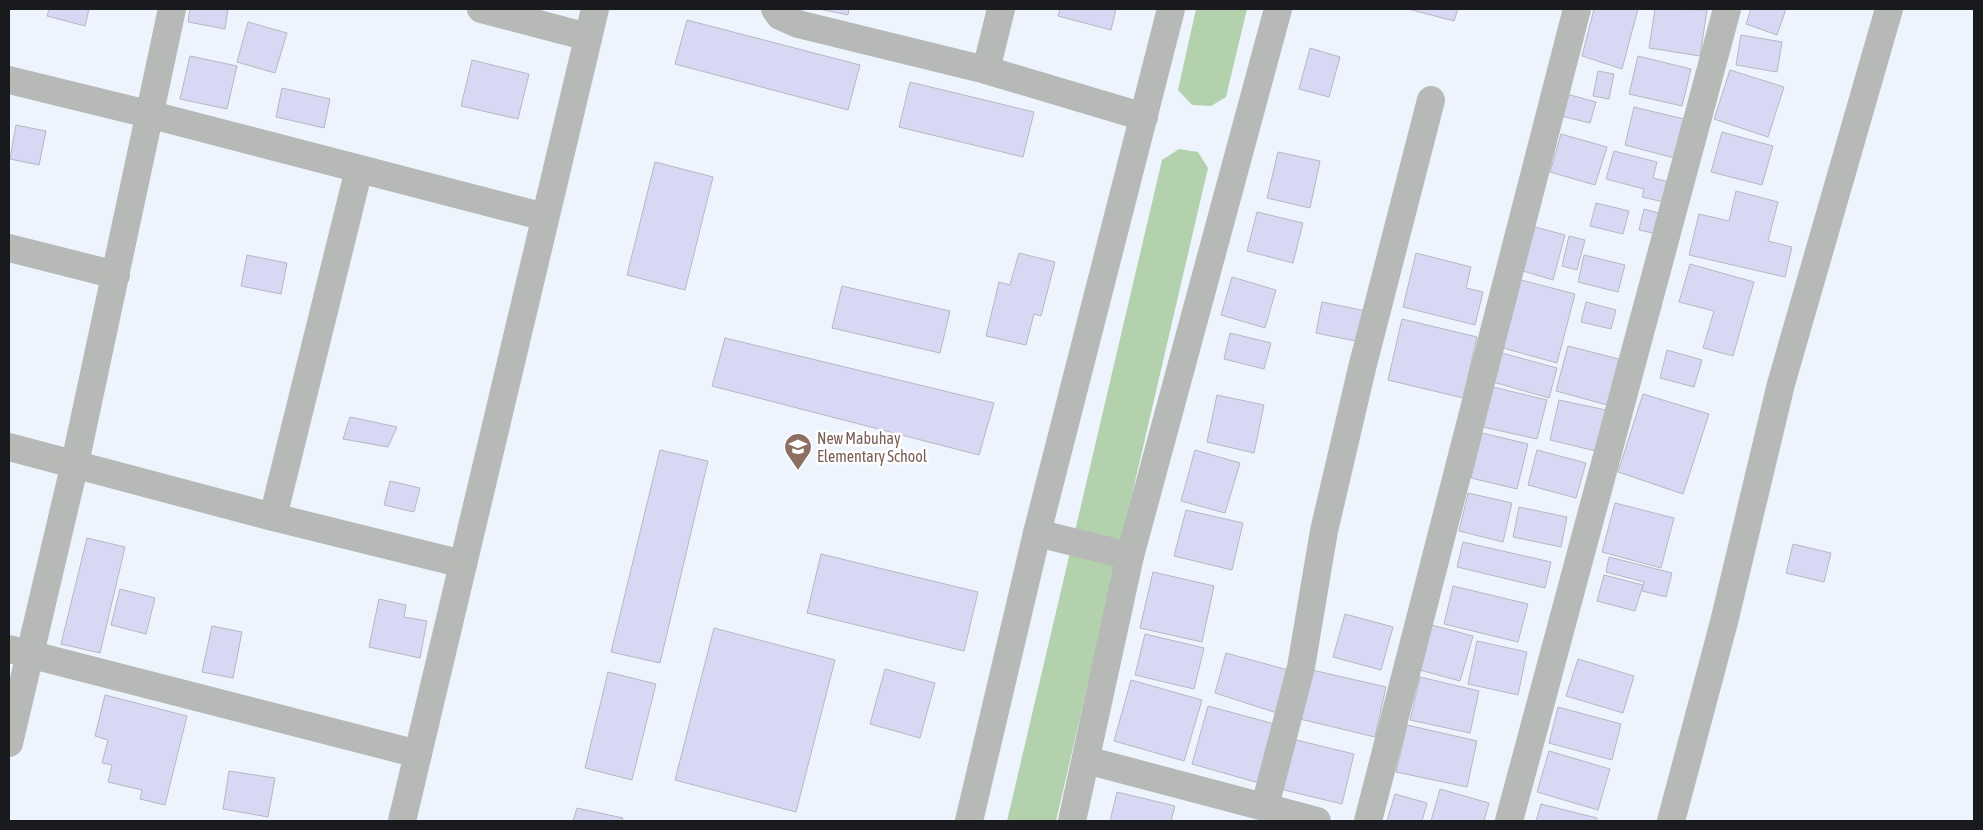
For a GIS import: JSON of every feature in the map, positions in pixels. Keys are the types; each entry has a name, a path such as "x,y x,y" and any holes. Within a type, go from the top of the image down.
{"street":[{"path":"9,743 20,651 75,463 116,275 148,114 172,9"},
{"path":"481,9 588,37"},
{"path":"402,821 595,9"},
{"path":"775,9 780,16 798,24 986,70 1144,117"},
{"path":"986,70 1000,9"},
{"path":"969,821 1037,533 1171,9"},
{"path":"1072,821 1130,556 1278,9"},
{"path":"1368,821 1577,9"},
{"path":"1510,821 1727,9"},
{"path":"1671,821 1726,613 1781,384 1824,242 1888,9"},
{"path":"9,80 546,217"},
{"path":"1265,806 1301,667 1324,531 1362,368 1431,100"},
{"path":"273,517 359,169"},
{"path":"9,248 116,275"},
{"path":"9,447 273,517 463,564"},
{"path":"1037,533 1130,556"},
{"path":"20,651 418,754"},
{"path":"1086,760 1317,821"}],"green space":[{"path":"1196,9 1247,9 1226,97 1211,106 1192,105 1178,90"},
{"path":"1179,149 1198,152 1208,168 1056,821 1007,821 1162,160"}],"building":[{"path":"49,9 89,9 85,26 47,16"},
{"path":"190,9 228,9 225,29 188,22"},
{"path":"819,9 849,9 848,15"},
{"path":"1060,9 1116,9 1111,30 1058,16"},
{"path":"1408,9 1458,9 1454,21"},
{"path":"1594,9 1638,9 1622,69 1582,56"},
{"path":"1655,9 1707,10 1700,56 1649,48"},
{"path":"1751,9 1786,9 1777,35 1746,24"},
{"path":"687,20 860,65 848,110 675,64"},
{"path":"248,22 287,33 275,73 237,62"},
{"path":"1741,35 1782,42 1777,72 1736,65"},
{"path":"1310,48 1340,57 1329,97 1299,89"},
{"path":"190,56 237,66 227,109 180,99"},
{"path":"1638,56 1691,69 1682,106 1629,94"},
{"path":"472,60 529,74 518,119 461,106"},
{"path":"1730,70 1784,87 1768,137 1714,119"},
{"path":"1598,71 1614,74 1609,99 1593,96"},
{"path":"910,82 1034,112 1023,157 899,127"},
{"path":"282,88 330,99 324,128 276,117"},
{"path":"1563,93 1596,102 1590,123 1557,115"},
{"path":"1634,107 1684,119 1674,158 1625,145"},
{"path":"16,125 46,131 39,165 10,159"},
{"path":"1722,132 1773,146 1762,185 1711,172"},
{"path":"1561,134 1607,147 1595,185 1550,172"},
{"path":"1614,151 1657,162 1653,178 1669,182 1664,202 1642,197 1644,189 1606,179"},
{"path":"1278,152 1320,161 1310,208 1267,198"},
{"path":"655,162 713,177 685,290 627,275"},
{"path":"1736,191 1778,202 1768,241 1792,247 1785,277 1689,255 1699,214 1729,221"},
{"path":"1596,203 1629,211 1623,234 1590,226"},
{"path":"1644,209 1662,214 1657,234 1639,230"},
{"path":"1257,212 1303,223 1293,263 1247,251"},
{"path":"1535,227 1565,235 1553,280 1523,271"},
{"path":"1569,236 1585,240 1577,270 1562,266"},
{"path":"1019,253 1055,262 1041,316 1034,314 1026,345 986,336 999,282 1010,285"},
{"path":"1416,253 1471,267 1466,288 1483,292 1475,325 1403,307"},
{"path":"247,255 287,263 281,294 241,286"},
{"path":"1584,255 1625,265 1618,292 1578,282"},
{"path":"1690,264 1754,282 1733,356 1703,348 1714,311 1679,302"},
{"path":"1232,277 1276,290 1265,328 1221,315"},
{"path":"1521,280 1575,294 1557,363 1503,348"},
{"path":"842,286 950,311 940,353 832,328"},
{"path":"1322,302 1371,312 1365,343 1316,333"},
{"path":"1586,302 1616,310 1611,329 1581,322"},
{"path":"1402,319 1477,337 1463,398 1388,380"},
{"path":"1230,333 1271,343 1264,369 1224,359"},
{"path":"725,338 994,403 979,455 712,386"},
{"path":"1568,346 1619,359 1607,405 1556,391"},
{"path":"1667,350 1702,360 1694,387 1660,378"},
{"path":"1502,353 1557,368 1549,398 1493,382"},
{"path":"1493,387 1547,400 1537,439 1483,427"},
{"path":"1643,394 1709,414 1683,494 1618,472"},
{"path":"1217,395 1264,405 1254,453 1207,442"},
{"path":"1559,400 1606,410 1596,451 1550,440"},
{"path":"350,417 397,427 388,447 343,439"},
{"path":"1482,433 1528,444 1517,489 1471,478"},
{"path":"660,450 708,461 660,663 611,652"},
{"path":"1195,450 1240,463 1225,513 1181,501"},
{"path":"1537,450 1586,463 1576,498 1528,485"},
{"path":"390,481 420,488 414,512 384,505"},
{"path":"1468,493 1512,503 1503,542 1459,531"},
{"path":"1615,503 1674,518 1661,568 1602,552"},
{"path":"1519,507 1567,517 1561,547 1513,537"},
{"path":"1186,510 1243,523 1232,570 1174,556"},
{"path":"87,538 125,547 100,653 61,644"},
{"path":"1463,542 1551,562 1545,588 1457,567"},
{"path":"1793,544 1831,553 1824,582 1786,573"},
{"path":"821,554 978,592 964,651 807,613"},
{"path":"1609,557 1672,573 1666,597 1642,591 1644,582 1606,572"},
{"path":"1153,572 1214,586 1202,642 1140,628"},
{"path":"1604,575 1643,585 1635,611 1597,601"},
{"path":"1453,586 1528,604 1518,642 1444,624"},
{"path":"120,589 155,598 146,634 111,625"},
{"path":"379,599 406,605 404,617 427,621 420,658 369,647"},
{"path":"1345,614 1393,627 1381,670 1333,657"},
{"path":"1428,624 1473,636 1460,681 1416,669"},
{"path":"212,626 242,632 233,678 202,672"},
{"path":"714,628 835,660 796,812 675,780"},
{"path":"1145,634 1204,648 1194,689 1135,675"},
{"path":"1477,641 1527,652 1518,695 1468,684"},
{"path":"1226,653 1288,670 1280,714 1215,693"},
{"path":"1578,659 1634,676 1623,713 1566,696"},
{"path":"885,669 935,683 920,738 870,724"},
{"path":"1312,670 1386,687 1375,737 1300,719"},
{"path":"608,672 656,684 632,780 585,768"},
{"path":"1420,677 1479,691 1470,733 1410,720"},
{"path":"1131,680 1202,700 1184,761 1114,741"},
{"path":"105,695 187,716 165,805 140,799 142,790 108,782 112,765 102,763 108,740 95,736"},
{"path":"1208,706 1282,726 1266,785 1192,764"},
{"path":"1558,707 1621,724 1612,760 1549,743"},
{"path":"1407,725 1477,741 1467,787 1396,772"},
{"path":"1292,739 1354,754 1342,804 1280,789"},
{"path":"1549,751 1610,769 1598,810 1537,792"},
{"path":"229,771 275,778 268,817 223,809"},
{"path":"1440,789 1489,803 1484,821 1431,821"},
{"path":"1117,792 1175,806 1171,821 1110,821"},
{"path":"1395,794 1427,803 1422,821 1387,821"},
{"path":"1541,804 1597,818 1597,821 1536,821"},
{"path":"577,808 623,818 622,821 573,821"}],"place":[{"name":"New Mabuhay Elementary School","path":"798,471"}]}
